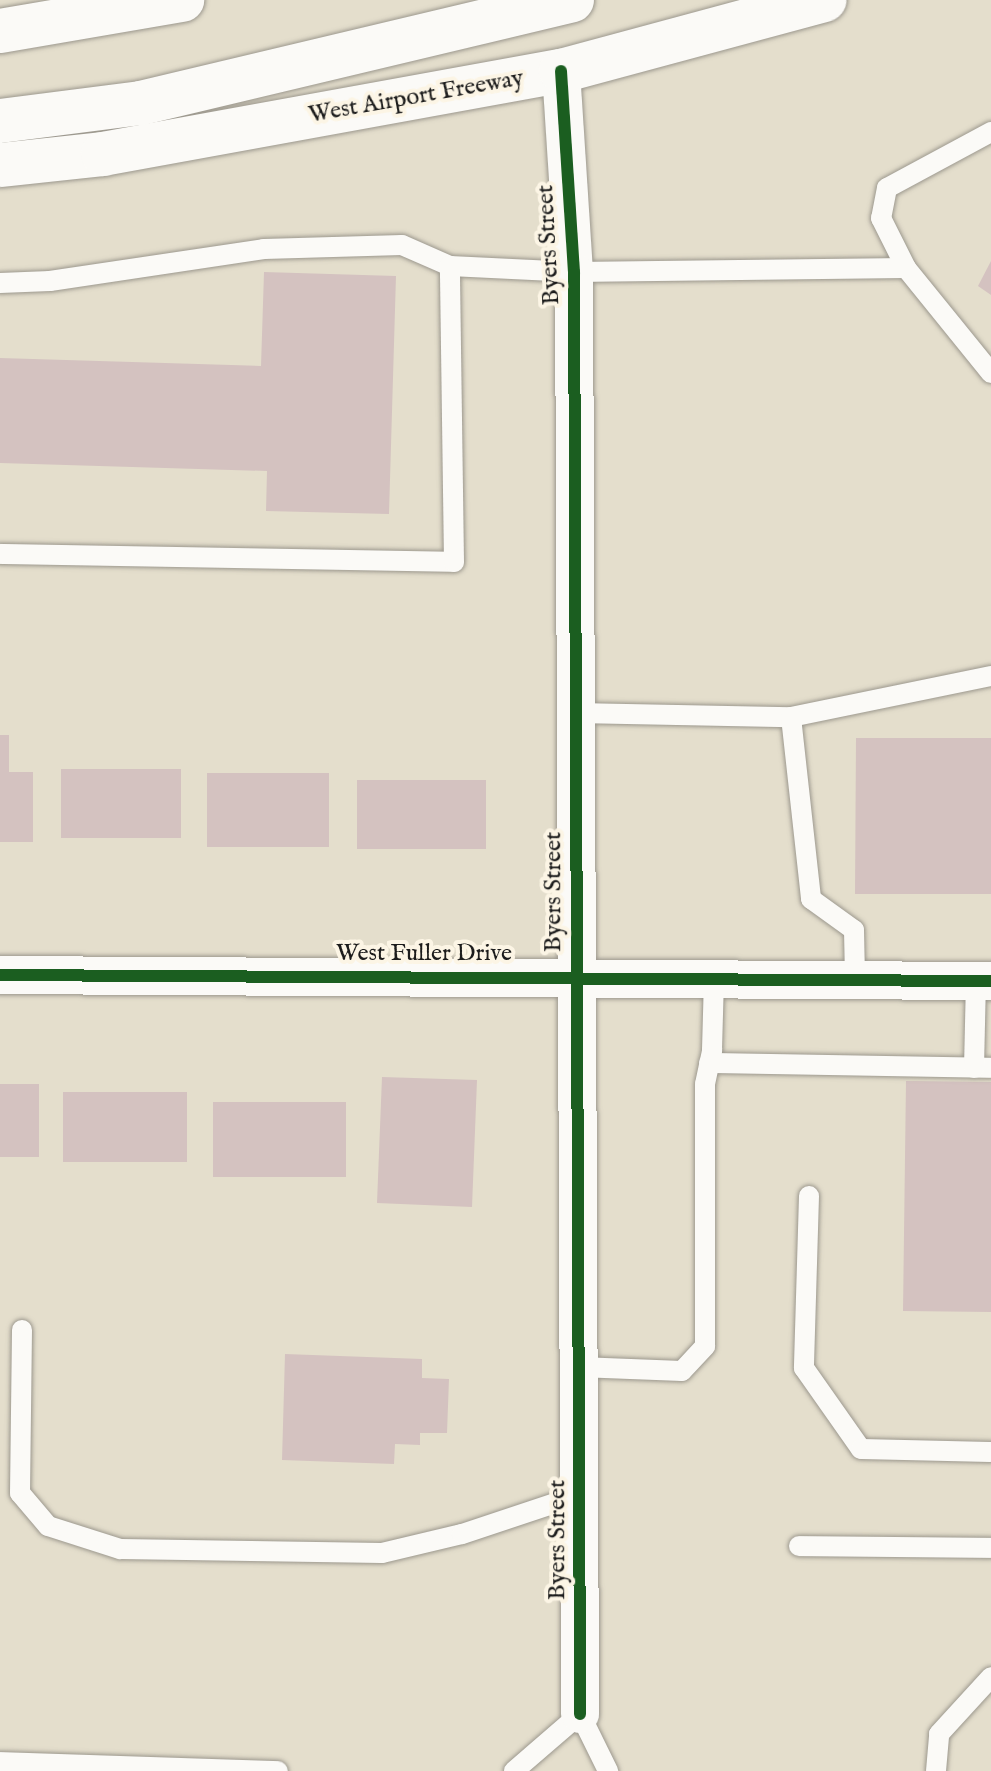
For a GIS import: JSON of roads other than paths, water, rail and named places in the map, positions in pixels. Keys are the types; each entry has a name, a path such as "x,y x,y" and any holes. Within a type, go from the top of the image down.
{"main road":[{"path":"0,31 182,0"},
{"path":"0,121 141,103 572,0"},
{"name":"West Airport Freeway","path":"0,165 103,154 561,71 825,0"}],"street":[{"name":"Byers Street","path":"561,71 574,272 580,1714"},
{"name":"West Fuller Drive","path":"0,975 577,976 983,981"}],"lane":[{"path":"991,132 887,188 881,218 906,268 991,373"},
{"path":"0,283 50,281 264,249 402,245 450,266 574,272 906,268"},
{"path":"0,554 454,562 450,266"},
{"path":"576,713 791,717 991,676"},
{"path":"791,717 811,899 854,930 855,979"},
{"path":"579,1367 682,1371 705,1346 705,1084 714,977"},
{"path":"709,1063 983,1068 983,981"},
{"path":"809,1196 804,1368 861,1449 991,1452"},
{"path":"22,1330 20,1493 48,1526 120,1549 382,1553 462,1534 579,1495"},
{"path":"799,1546 991,1548"},
{"path":"936,1771 939,1734 991,1677"},
{"path":"514,1771 580,1714 608,1771"},
{"path":"0,1762 278,1771"}]}
